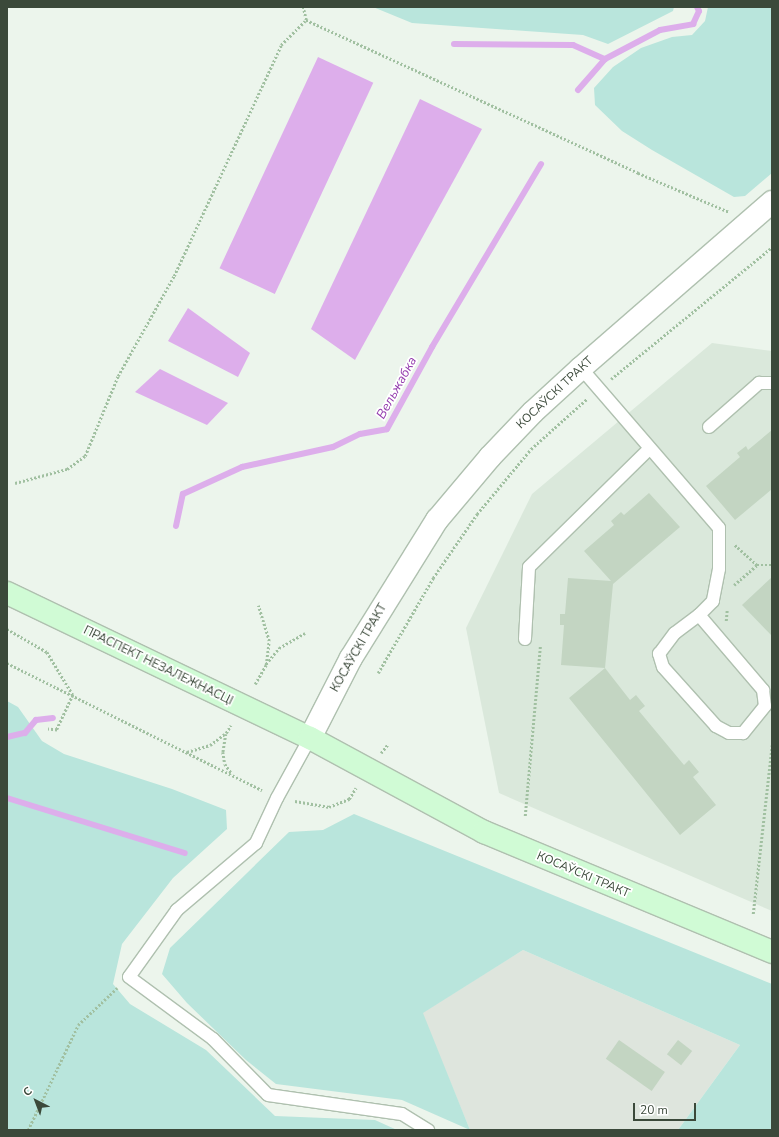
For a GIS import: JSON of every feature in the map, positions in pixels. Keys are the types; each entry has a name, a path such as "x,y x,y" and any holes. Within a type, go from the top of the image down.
{"main road":[{"name":"ПРАСПЕКТ НЕЗАЛЕЖНАСЦІ","path":"7,593 310,738"},
{"name":"КОСАЎСКІ ТРАКТ","path":"310,738 484,832 772,952"}],"street":[{"name":"КОСАЎСКІ ТРАКТ","path":"310,738 350,658 437,520 490,457 533,412 581,368 742,226 771,205"}],"lane":[{"path":"581,368 648,449 718,528 719,569 713,601 699,616 675,633 659,654 663,667 716,726 729,733 743,733 765,706 763,690 699,616"},
{"path":"709,427 759,383 772,383"},
{"path":"525,639 528,567 648,449"},
{"path":"310,738 277,798 256,843 177,910 129,977 214,1039 268,1095 402,1114 428,1130"}],"path":[{"path":"303,7 306,20"},
{"path":"306,20 638,173 734,214 742,226"},
{"path":"15,483 67,469 85,456 118,376 174,276 281,45 306,20"},
{"path":"378,673 433,578 477,514 531,449 598,389 772,247"},
{"path":"729,590 757,565 772,564"},
{"path":"726,626 728,604"},
{"path":"258,606 269,641 266,665"},
{"path":"7,629 47,652 73,695"},
{"path":"255,684 266,665 279,648 305,633"},
{"path":"525,639 540,644 525,816"},
{"path":"7,663 277,798 329,807 349,799 388,744"},
{"path":"48,729 57,730 73,695"},
{"path":"186,752 210,745 226,733 231,725"},
{"path":"226,733 223,752 225,764 232,775"},
{"path":"753,914 772,745"},
{"path":"28,1130 78,1025 129,977"}],"shaded area":[{"path":"373,7 674,7 673,11 608,44 583,35 412,23"},
{"path":"708,7 772,7 772,173 745,196 734,197 652,150 622,131 595,105 594,88 613,67 641,48 672,37 692,35 705,21"},
{"path":"318,57 373,83 275,294 220,268"},
{"path":"420,99 482,129 355,360 311,329"},
{"path":"188,308 250,353 238,377 168,341"},
{"path":"712,343 772,351 772,911 499,793 466,628 532,494"},
{"path":"160,369 228,403 207,425 135,392"},
{"path":"7,701 18,707 42,741 64,754 172,789 226,810 227,829 173,878 122,944 113,984 130,1004 206,1050 275,1116 375,1120 397,1130 7,1130"},
{"path":"354,814 772,984 772,1130 678,1130 740,1045 523,950 423,1013 470,1130 402,1100 276,1084 246,1060 187,1003 162,974 170,948 289,832 323,830"},
{"path":"523,950 740,1045 678,1130 470,1130 422,1013"}],"building":[{"path":"772,430 772,489 735,520 706,486 740,457 737,453 746,446 748,450"},
{"path":"649,493 680,527 613,584 605,668 561,665 564,625 560,625 560,614 565,614 568,578 611,581 584,551 614,525 611,521 621,512 624,515"},
{"path":"772,577 772,636 742,605"},
{"path":"605,668 630,700 636,695 645,706 639,711 684,765 689,760 699,772 693,777 716,805 680,835 569,698"},
{"path":"619,1040 665,1072 652,1091 606,1059"},
{"path":"678,1040 692,1051 681,1065 667,1054"}],"waterway":[{"name":"Вельжабка","path":"578,90 605,59 660,30 693,24 699,11 697,7"},
{"path":"454,44 573,45 605,59"},
{"name":"Вельжабка","path":"176,526 183,494 242,467 333,447 360,434 387,429 432,347 541,164"},
{"name":"Вельжабка","path":"7,737 25,733 36,720 53,718"},
{"path":"7,798 185,853"}]}
